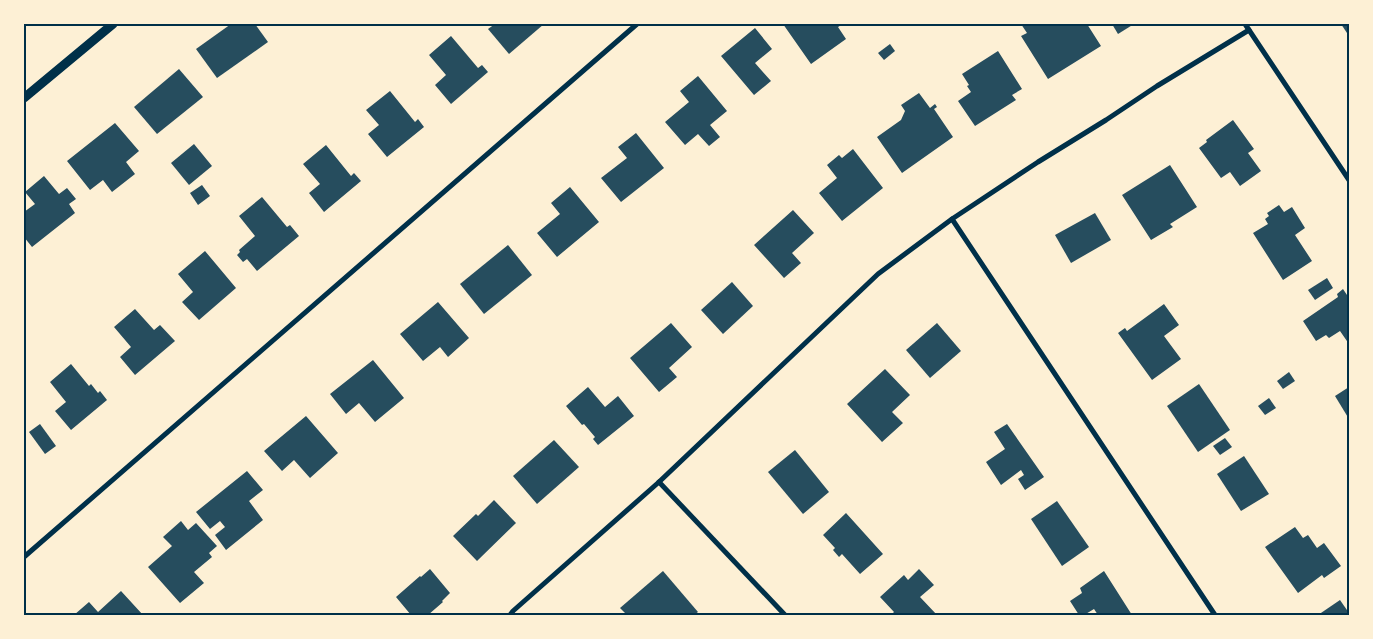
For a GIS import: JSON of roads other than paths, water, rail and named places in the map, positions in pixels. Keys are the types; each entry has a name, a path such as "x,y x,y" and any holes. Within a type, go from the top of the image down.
{"street":[{"path":"24,98 113,24"},
{"path":"24,557 637,24"},
{"path":"1245,24 1349,180"},
{"path":"510,615 520,604 660,482 878,274 952,219 1038,162 1249,30"},
{"path":"952,219 1215,615"},
{"path":"660,482 785,615"}]}
